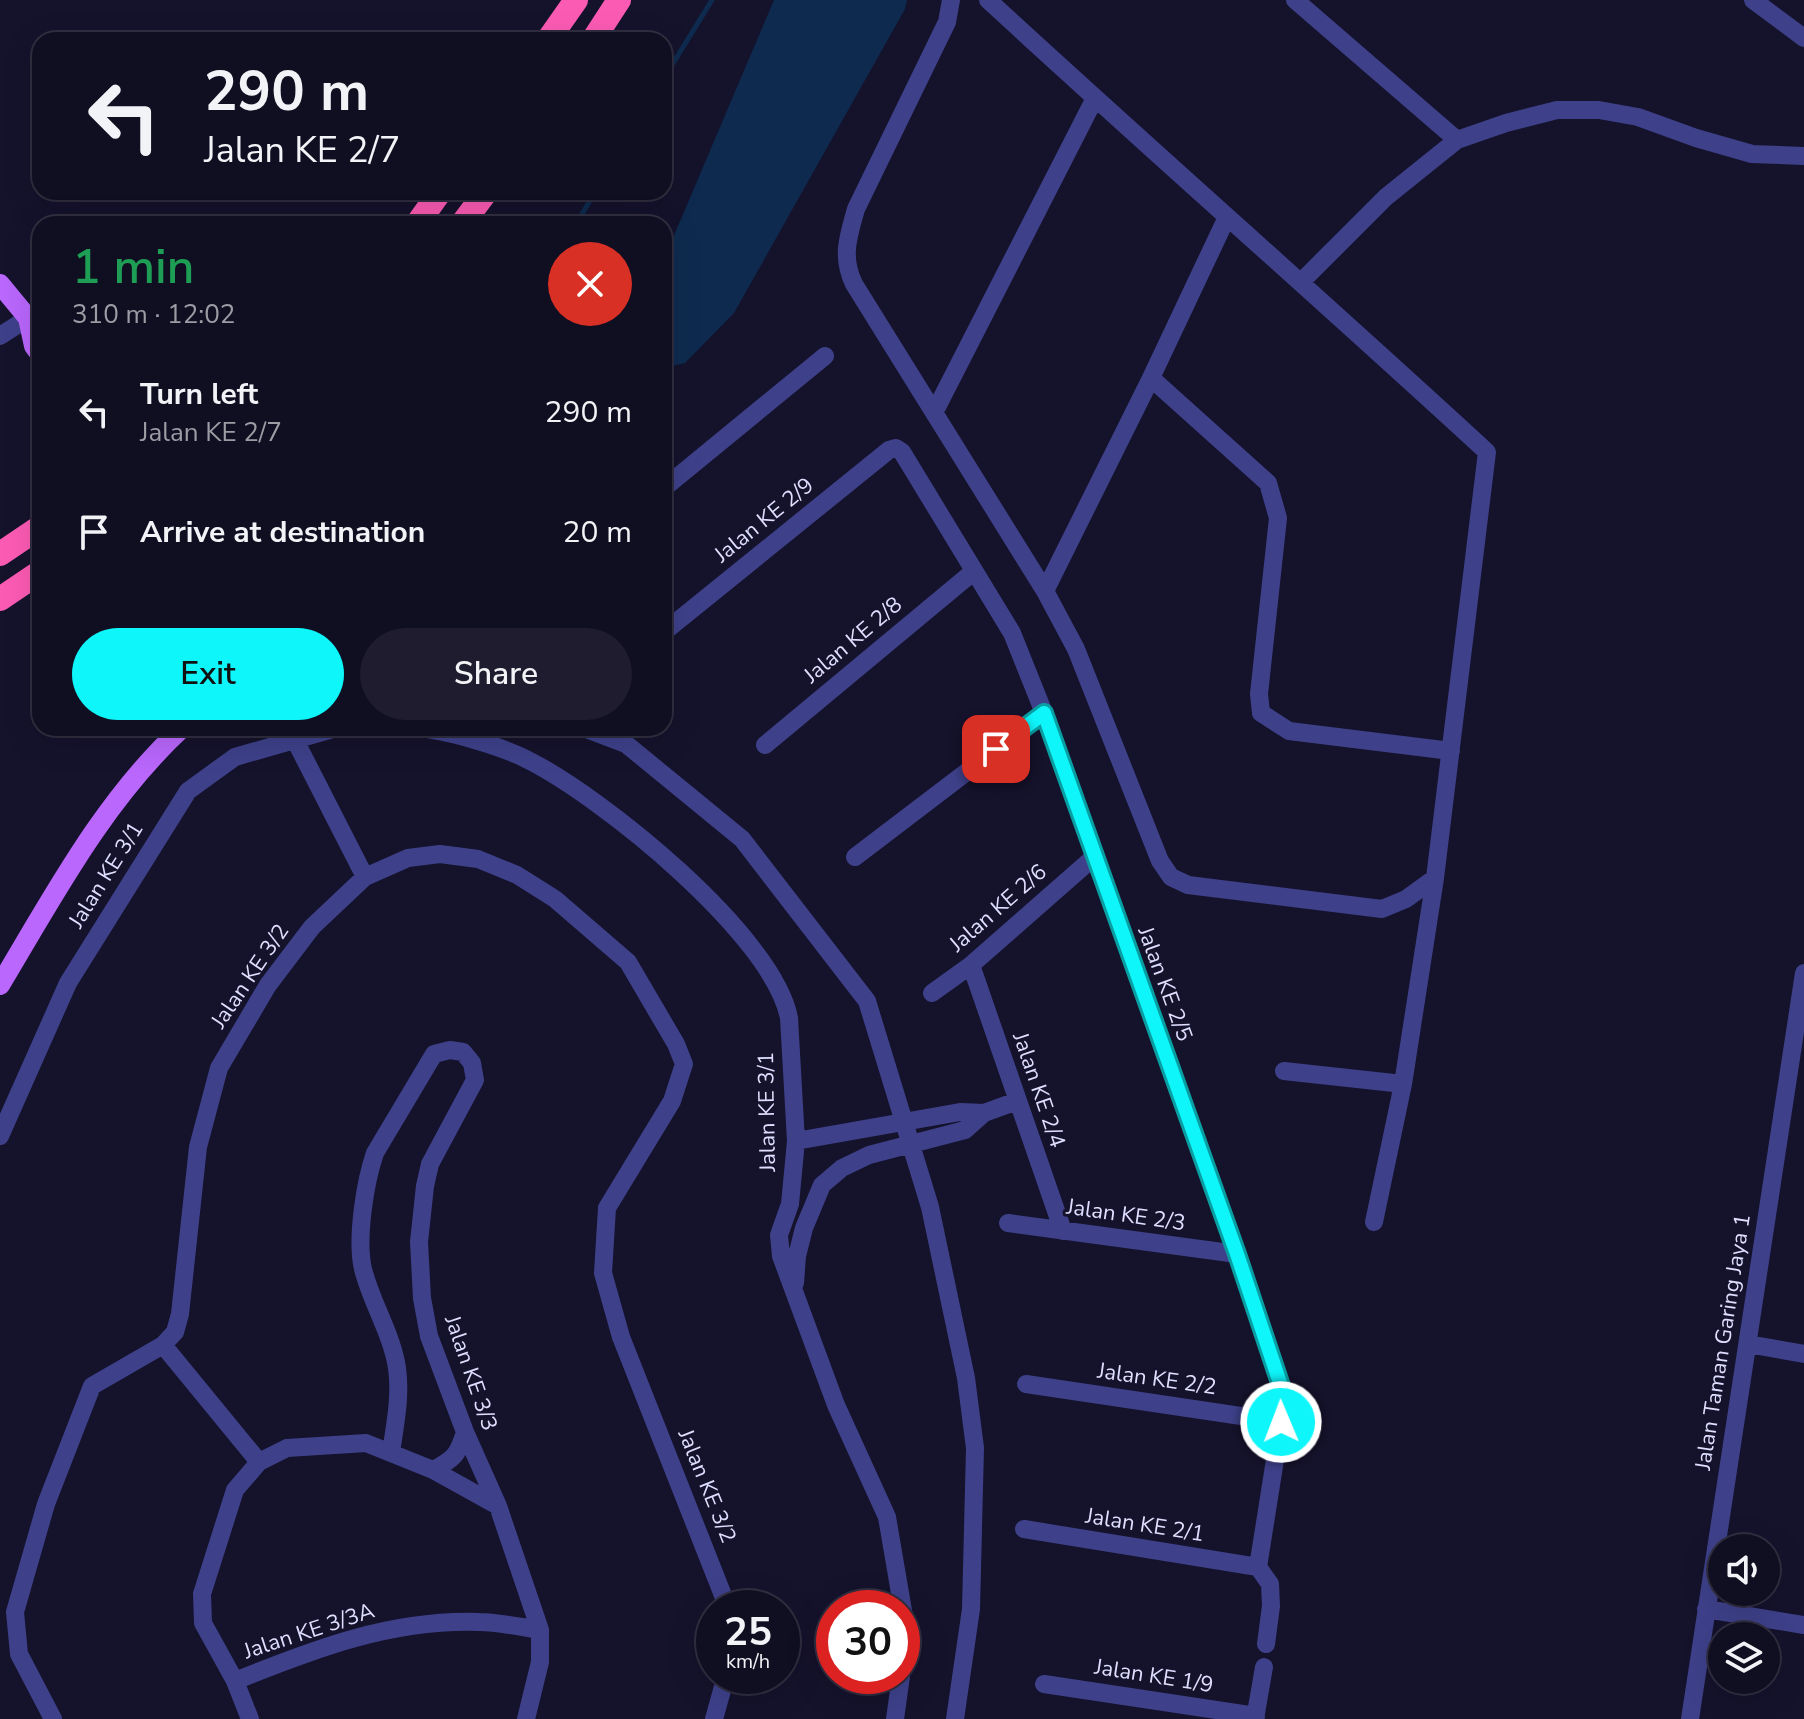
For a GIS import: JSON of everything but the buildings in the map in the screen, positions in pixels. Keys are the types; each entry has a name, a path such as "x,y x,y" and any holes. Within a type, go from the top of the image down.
{"highway":[{"path":"554,32 576,0"},
{"path":"598,32 619,0"},
{"path":"0,554 32,532"},
{"path":"0,599 32,577"}],"main road":[{"path":"0,284 32,319"},
{"path":"0,985 90,836 132,779 174,736"}],"street":[{"path":"951,0 947,22 856,209 845,260 854,284 1045,591 1076,649 1160,861 1171,877 1188,885 1382,909 1406,899 1435,878"},
{"path":"988,0 1302,281 1487,452 1435,878 1403,1084 1374,1222"},
{"path":"1295,0 1457,140"},
{"path":"1753,0 1804,35"},
{"path":"1776,0 1804,35"},
{"path":"934,413 1095,98"},
{"path":"1302,281 1386,197 1457,140 1557,110 1599,110 1638,117 1752,154 1804,156"},
{"path":"1045,591 1227,217"},
{"path":"0,336 32,322"},
{"path":"672,481 825,356"},
{"path":"1151,378 1268,483 1275,502 1278,518 1259,694 1261,713 1289,731 1451,751"},
{"name":"Jalan KE 2/5","path":"896,448 902,452 1012,633 1044,713 1282,1389 1281,1422 1258,1567"},
{"name":"Jalan KE 2/9","path":"672,626 889,450 896,448"},
{"name":"Jalan KE 2/8","path":"765,745 973,572"},
{"path":"855,857 1044,713"},
{"name":"Jalan KE 3/1","path":"0,1136 68,983 188,791 235,757 309,736"},
{"name":"Jalan KE 3/1","path":"457,736 527,759 609,812 710,899 750,945 785,998 789,1018 796,1141 790,1204 779,1235 781,1256 836,1405 887,1517 899,1590"},
{"path":"605,736 626,744 742,839 867,1001 930,1207 966,1378 975,1448 971,1609 955,1719"},
{"path":"295,740 365,877"},
{"name":"Jalan KE 3/2","path":"163,1345 175,1332 180,1314 198,1147 219,1068 268,985 312,927 365,877 408,858 440,854 478,859 517,875 555,899 628,962 676,1044 684,1064 672,1101 607,1208 603,1273 621,1337 721,1590"},
{"name":"Jalan KE 2/6","path":"932,993 971,965 1094,857"},
{"name":"Jalan KE 2/4","path":"971,965 1063,1231"},
{"name":"Jalan Taman Garing Jaya 1","path":"1690,1719 1748,1344 1795,1081 1804,973"},
{"name":"Jalan KE 3/3","path":"391,1453 399,1384 397,1363 363,1269 360,1248 370,1168 375,1153 434,1054 450,1050 463,1052 472,1063 475,1080 430,1164 425,1186 419,1261 422,1298 429,1336 465,1432 498,1506 540,1630 540,1662 526,1719"},
{"path":"1284,1071 1403,1084"},
{"path":"794,1294 797,1256 804,1228 822,1185 842,1168 869,1155 965,1130 984,1113 1017,1101"},
{"path":"796,1141 960,1112 984,1113"},
{"name":"Jalan KE 2/3","path":"1008,1223 1237,1254"},
{"path":"1748,1344 1804,1354"},
{"path":"53,1719 19,1654 15,1612 46,1504 92,1386 163,1345 259,1462"},
{"name":"Jalan KE 2/2","path":"1026,1384 1281,1422"},
{"path":"433,1470 459,1452 465,1432"},
{"path":"250,1719 235,1681 203,1623 202,1594 235,1490 259,1462 287,1448 366,1443 433,1470 498,1506"},
{"name":"Jalan KE 2/1","path":"1024,1529 1258,1567"},
{"path":"1258,1567 1270,1584 1271,1606 1266,1644"},
{"path":"1706,1609 1804,1625"},
{"name":"Jalan KE 3/3A","path":"235,1681 360,1635 423,1624 481,1622 540,1630"},
{"path":"1256,1718 1264,1667"},
{"name":"Jalan KE 1/9","path":"1044,1684 1256,1718"},
{"path":"714,1719 721,1694"},
{"name":"Jalan KE 3/1","path":"895,1719 899,1694"}],"water":[{"path":"774,0 907,0 905,9 734,313 685,363 672,366 672,240"}],"waterway":[{"path":"672,65 712,0"},
{"path":"581,216 590,200"}],"route":[{"path":"996,749 1044,713 1237,1254 1282,1389 1281,1422"}]}
